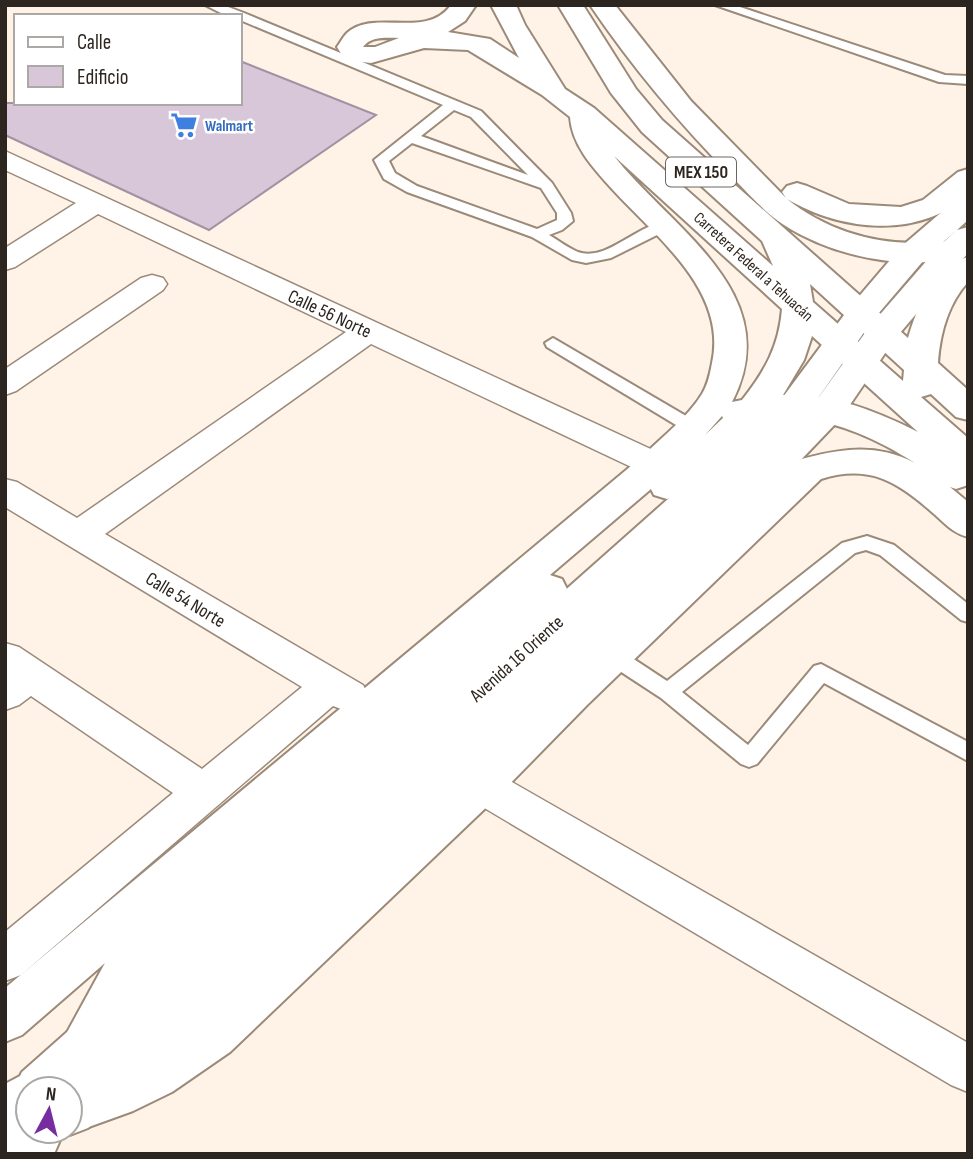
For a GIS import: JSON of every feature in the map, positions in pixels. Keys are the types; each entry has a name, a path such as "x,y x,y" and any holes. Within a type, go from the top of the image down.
{"main road":[{"path":"464,5 457,18 443,26 416,31 376,31 357,37 350,47 354,54 365,57 382,55 414,41 435,39 485,46 524,76 570,104 603,162 711,282 724,307 731,332 730,364 725,383 715,402 487,644"},
{"name":"Carretera Federal a Tehuacán","path":"503,5 512,25 570,104 798,305 849,354"},
{"name":"Carretera Federal a Tehuacán","path":"570,5 625,93 652,126 871,323"},
{"path":"602,5 630,47 667,93 781,208 827,234 847,241 913,253 963,251 958,272 939,299 931,317 920,367 920,399 928,422"},
{"path":"620,5 661,60 706,111 760,162 805,198 843,212 877,216 908,214 936,205 968,178"},
{"name":"Avenida 16 Oriente","path":"67,1075 82,1050 487,644 795,405 849,354 913,253 968,204"},
{"path":"5,1019 368,707 487,644 754,407 788,358 797,329 798,305 790,270 777,240"},
{"name":"Avenida 16 Oriente","path":"871,323 963,251"},
{"name":"MEX 150","path":"871,323 968,409"},
{"name":"Avenida 16 Oriente","path":"84,1080 459,760 760,480 829,410 849,354"},
{"name":"MEX 150","path":"849,354 968,458"},
{"path":"688,432 754,407 795,405 829,410 884,428 938,462 968,486"},
{"path":"84,1104 115,1094 154,1075 213,1035 481,785 807,470 854,460 904,471 926,484 968,524"}],"street":[{"name":"Calle 56 Norte","path":"5,159 656,465"},
{"path":"5,261 96,203"},
{"path":"5,384 152,284"},
{"path":"78,535 368,331"},
{"name":"Calle 54 Norte","path":"5,491 368,707"},
{"path":"14,676 202,791"},
{"path":"5,960 202,791 331,685"},
{"path":"481,785 968,1069"}],"lane":[{"path":"211,5 234,14"},
{"path":"721,5 944,79 968,80"},
{"path":"242,17 476,114 547,186 565,214 565,221 557,227 537,234"},
{"path":"452,105 381,160 389,176 412,189 537,234 572,255 586,258 606,255 665,228"},
{"path":"410,138 547,186"},
{"path":"553,343 688,432"},
{"path":"668,692 849,548 858,545 867,543 887,551 968,615"},
{"path":"612,656 668,692 749,758 821,672 968,752"}],"building":[{"name":"Walmart","path":"242,62 376,115 209,230 5,135 5,103 242,105"}],"place":[{"name":"Walmart","path":"184,125"}]}
